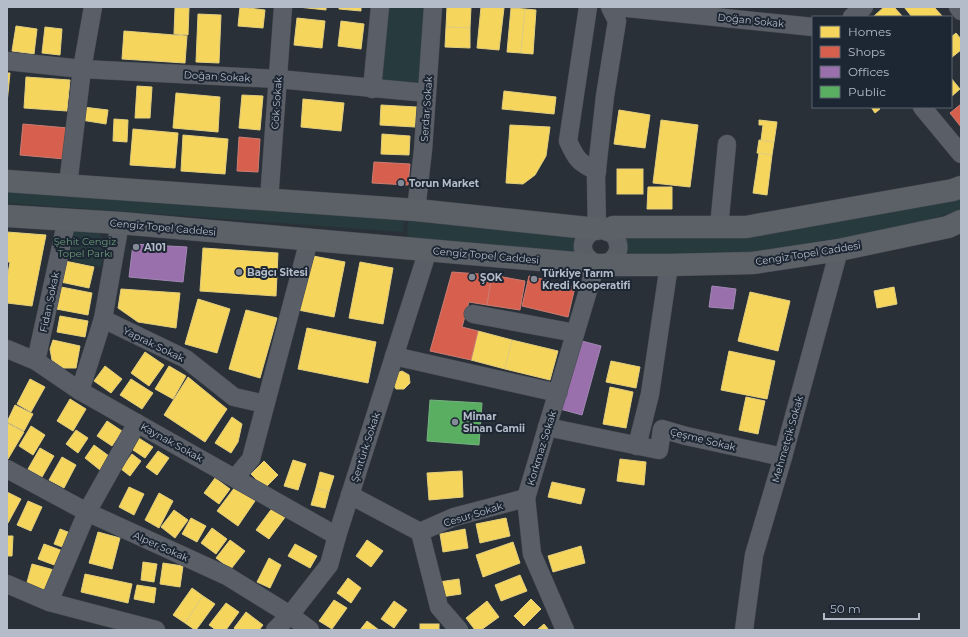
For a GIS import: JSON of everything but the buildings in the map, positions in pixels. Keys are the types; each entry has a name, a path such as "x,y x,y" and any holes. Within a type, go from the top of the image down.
{"main road":[{"path":"7,181 416,210 602,229 613,227 746,227 953,190 961,187"},
{"name":"Cengiz Topel Caddesi","path":"7,216 120,223 597,264 669,265 753,263 839,250 948,226 961,221"}],"street":[{"path":"68,185 82,70 93,7"},
{"name":"Gök Sokak","path":"269,200 284,7"},
{"path":"372,89 380,7"},
{"name":"Serdar Sokak","path":"416,210 423,150 433,7"},
{"path":"588,7 568,141 574,154 583,165 597,171"},
{"path":"602,229 597,171 605,96 617,21 610,7"},
{"name":"Doğan Sokak","path":"618,7 812,27"},
{"path":"853,16 864,7"},
{"path":"958,7 961,12"},
{"name":"Doğan Sokak","path":"7,61 82,70 278,79 427,93"},
{"path":"923,108 961,154"},
{"path":"719,227 727,144"},
{"name":"Fidan Sokak","path":"36,361 67,219"},
{"path":"80,392 103,319 120,223"},
{"path":"602,229 616,238 618,249 616,255 608,262 597,264 586,257 583,246 587,235 602,229"},
{"path":"234,478 251,459 309,240"},
{"name":"Şentürk Sokak","path":"276,630 290,615 329,565 350,494 428,250"},
{"name":"Mehmetçik Sokak","path":"744,630 754,555 783,457 839,250"},
{"name":"Korkmaz Sokak","path":"565,630 532,554 526,498 597,264"},
{"path":"637,446 650,394 669,265"},
{"path":"472,314 575,333"},
{"name":"Yaprak Sokak","path":"103,319 186,359 234,397 265,404"},
{"name":"Kaynak Sokak","path":"7,349 36,361 80,392 337,536"},
{"path":"394,356 558,394"},
{"path":"49,602 87,512 137,423"},
{"name":"Çeşme Sokak","path":"548,427 659,450 662,429 686,436 783,457"},
{"name":"Alper Sokak","path":"7,469 87,512 227,576 290,615 310,630"},
{"path":"350,494 420,532 439,607 459,630"},
{"name":"Cesur Sokak","path":"420,532 454,517 526,498"},
{"path":"7,584 49,602 156,630"}],"green space":[{"path":"385,7 429,7 420,82 416,83 381,80"},
{"path":"7,184 404,214 403,232 7,203"},
{"path":"961,192 961,210 893,230 814,245 732,255 624,254 625,237 757,234 820,225 894,210"},
{"path":"408,220 580,234 579,254 407,237"},
{"name":"Şehit Cengiz Topel Parkı","path":"67,227 98,231 106,245 101,267 61,259"}],"place":[{"name":"Torun Market","path":"401,183"},
{"name":"A101","path":"136,247"},
{"name":"Bağcı Sitesi","path":"239,272"},
{"name":"ŞOK","path":"472,277"},
{"name":"Türkiye Tarım Kredi Kooperatifi","path":"534,279"},
{"name":"Mimar Sinan Camii","path":"455,422"}]}
